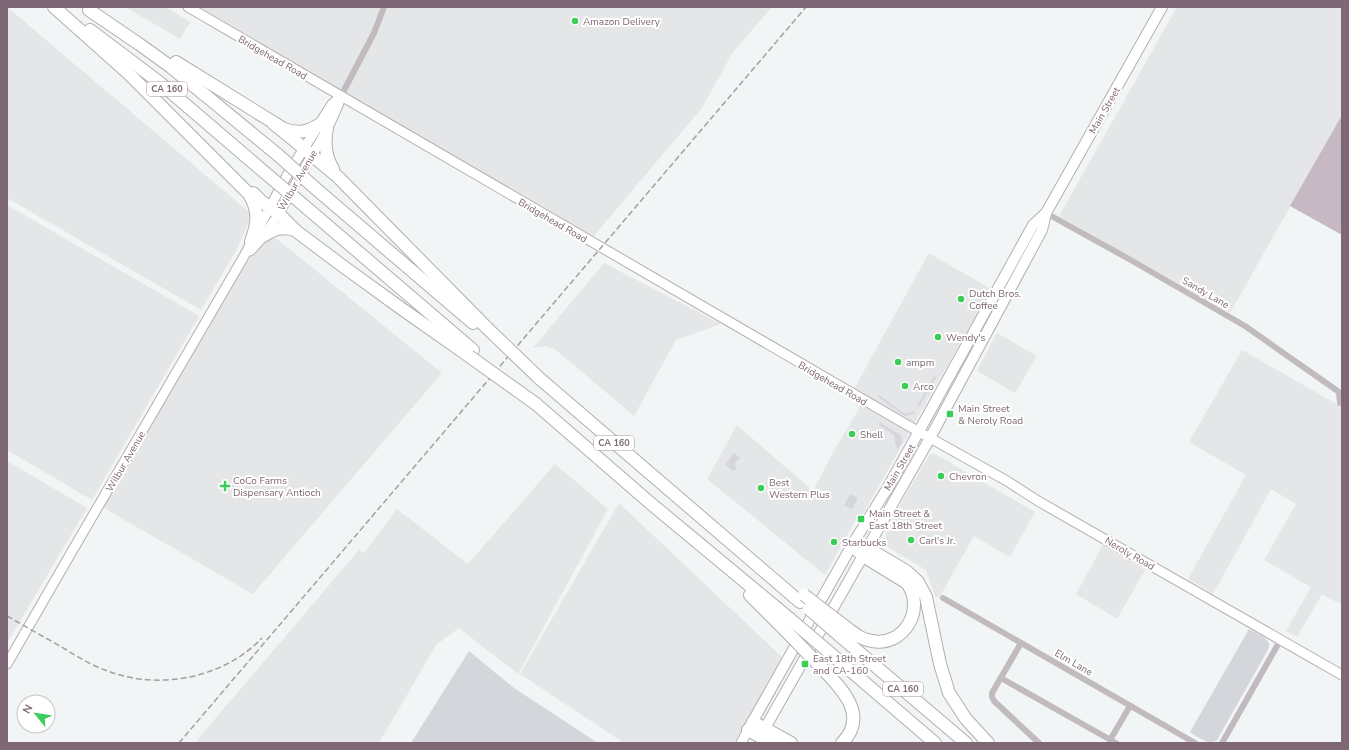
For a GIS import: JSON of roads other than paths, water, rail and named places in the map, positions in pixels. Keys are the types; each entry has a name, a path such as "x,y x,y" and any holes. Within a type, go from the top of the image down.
{"highway":[{"path":"54,7 128,74 250,194 256,206 257,221 251,242"},
{"name":"CA 160","path":"58,7 114,46 153,77 302,203 471,353 536,404 787,624 830,653 935,743"},
{"name":"CA 160","path":"89,10 139,44 193,84 487,331 539,378 689,507 844,632 966,743"},
{"path":"139,44 156,50 272,123 338,176 487,331"},
{"path":"272,123 297,133 323,126 327,156 338,176"},
{"path":"224,169 262,202 274,210 296,231 402,310 471,353"},
{"path":"263,236 278,228 296,231"},
{"path":"852,545 906,571 918,582 923,590 927,602 940,664 949,693 966,719 988,743"},
{"path":"844,632 872,641 887,641 894,638 906,628 913,614 915,606 914,598 907,583 865,552"},
{"path":"787,624 850,702 853,710 852,726 849,734 842,743"},
{"path":"751,726 760,736 772,743"},
{"path":"760,736 790,743"}],"main road":[{"name":"Main Street","path":"760,736 930,438 1042,230 1046,213 1162,7"},
{"name":"Main Street","path":"751,726 852,545 887,489 1033,225 1046,213"}],"street":[{"name":"Bridgehead Road","path":"188,7 919,432"},
{"name":"Wilbur Avenue","path":"7,664 244,258 251,242 274,210 323,126 337,108 341,96 374,33 384,7"},
{"name":"Wilbur Avenue","path":"244,258 263,236 274,210"},
{"name":"Sandy Lane","path":"1046,213 1245,326 1339,392 1340,402 1342,404"},
{"name":"Neroly Road","path":"919,432 1342,675"},
{"name":"Elm Lane","path":"943,598 1195,743"},
{"path":"1222,743 1281,639"},
{"path":"1021,643 992,693 992,697 994,701 1039,743"},
{"path":"1001,678 1113,741 1130,706"},
{"path":"741,743 751,726"}],"railway":[{"path":"179,743 806,7"},
{"path":"7,616 95,666 125,676 146,680 167,680 209,672 246,652 262,638"}],"place":[{"name":"Amazon Delivery","path":"575,21"},
{"name":"Dutch Bros. Coffee","path":"961,299"},
{"name":"Wendy's","path":"938,337"},
{"name":"ampm","path":"898,362"},
{"name":"Arco","path":"905,386"},
{"name":"Main Street & Neroly Road","path":"950,414"},
{"name":"Shell","path":"852,434"},
{"name":"Chevron","path":"941,476"},
{"name":"CoCo Farms Dispensary Antioch","path":"225,486"},
{"name":"Best Western Plus","path":"761,488"},
{"name":"Main Street & East 18th Street","path":"861,519"},
{"name":"Carl's Jr.","path":"911,540"},
{"name":"Starbucks","path":"834,542"},
{"name":"East 18th Street and CA-160","path":"805,664"}]}
